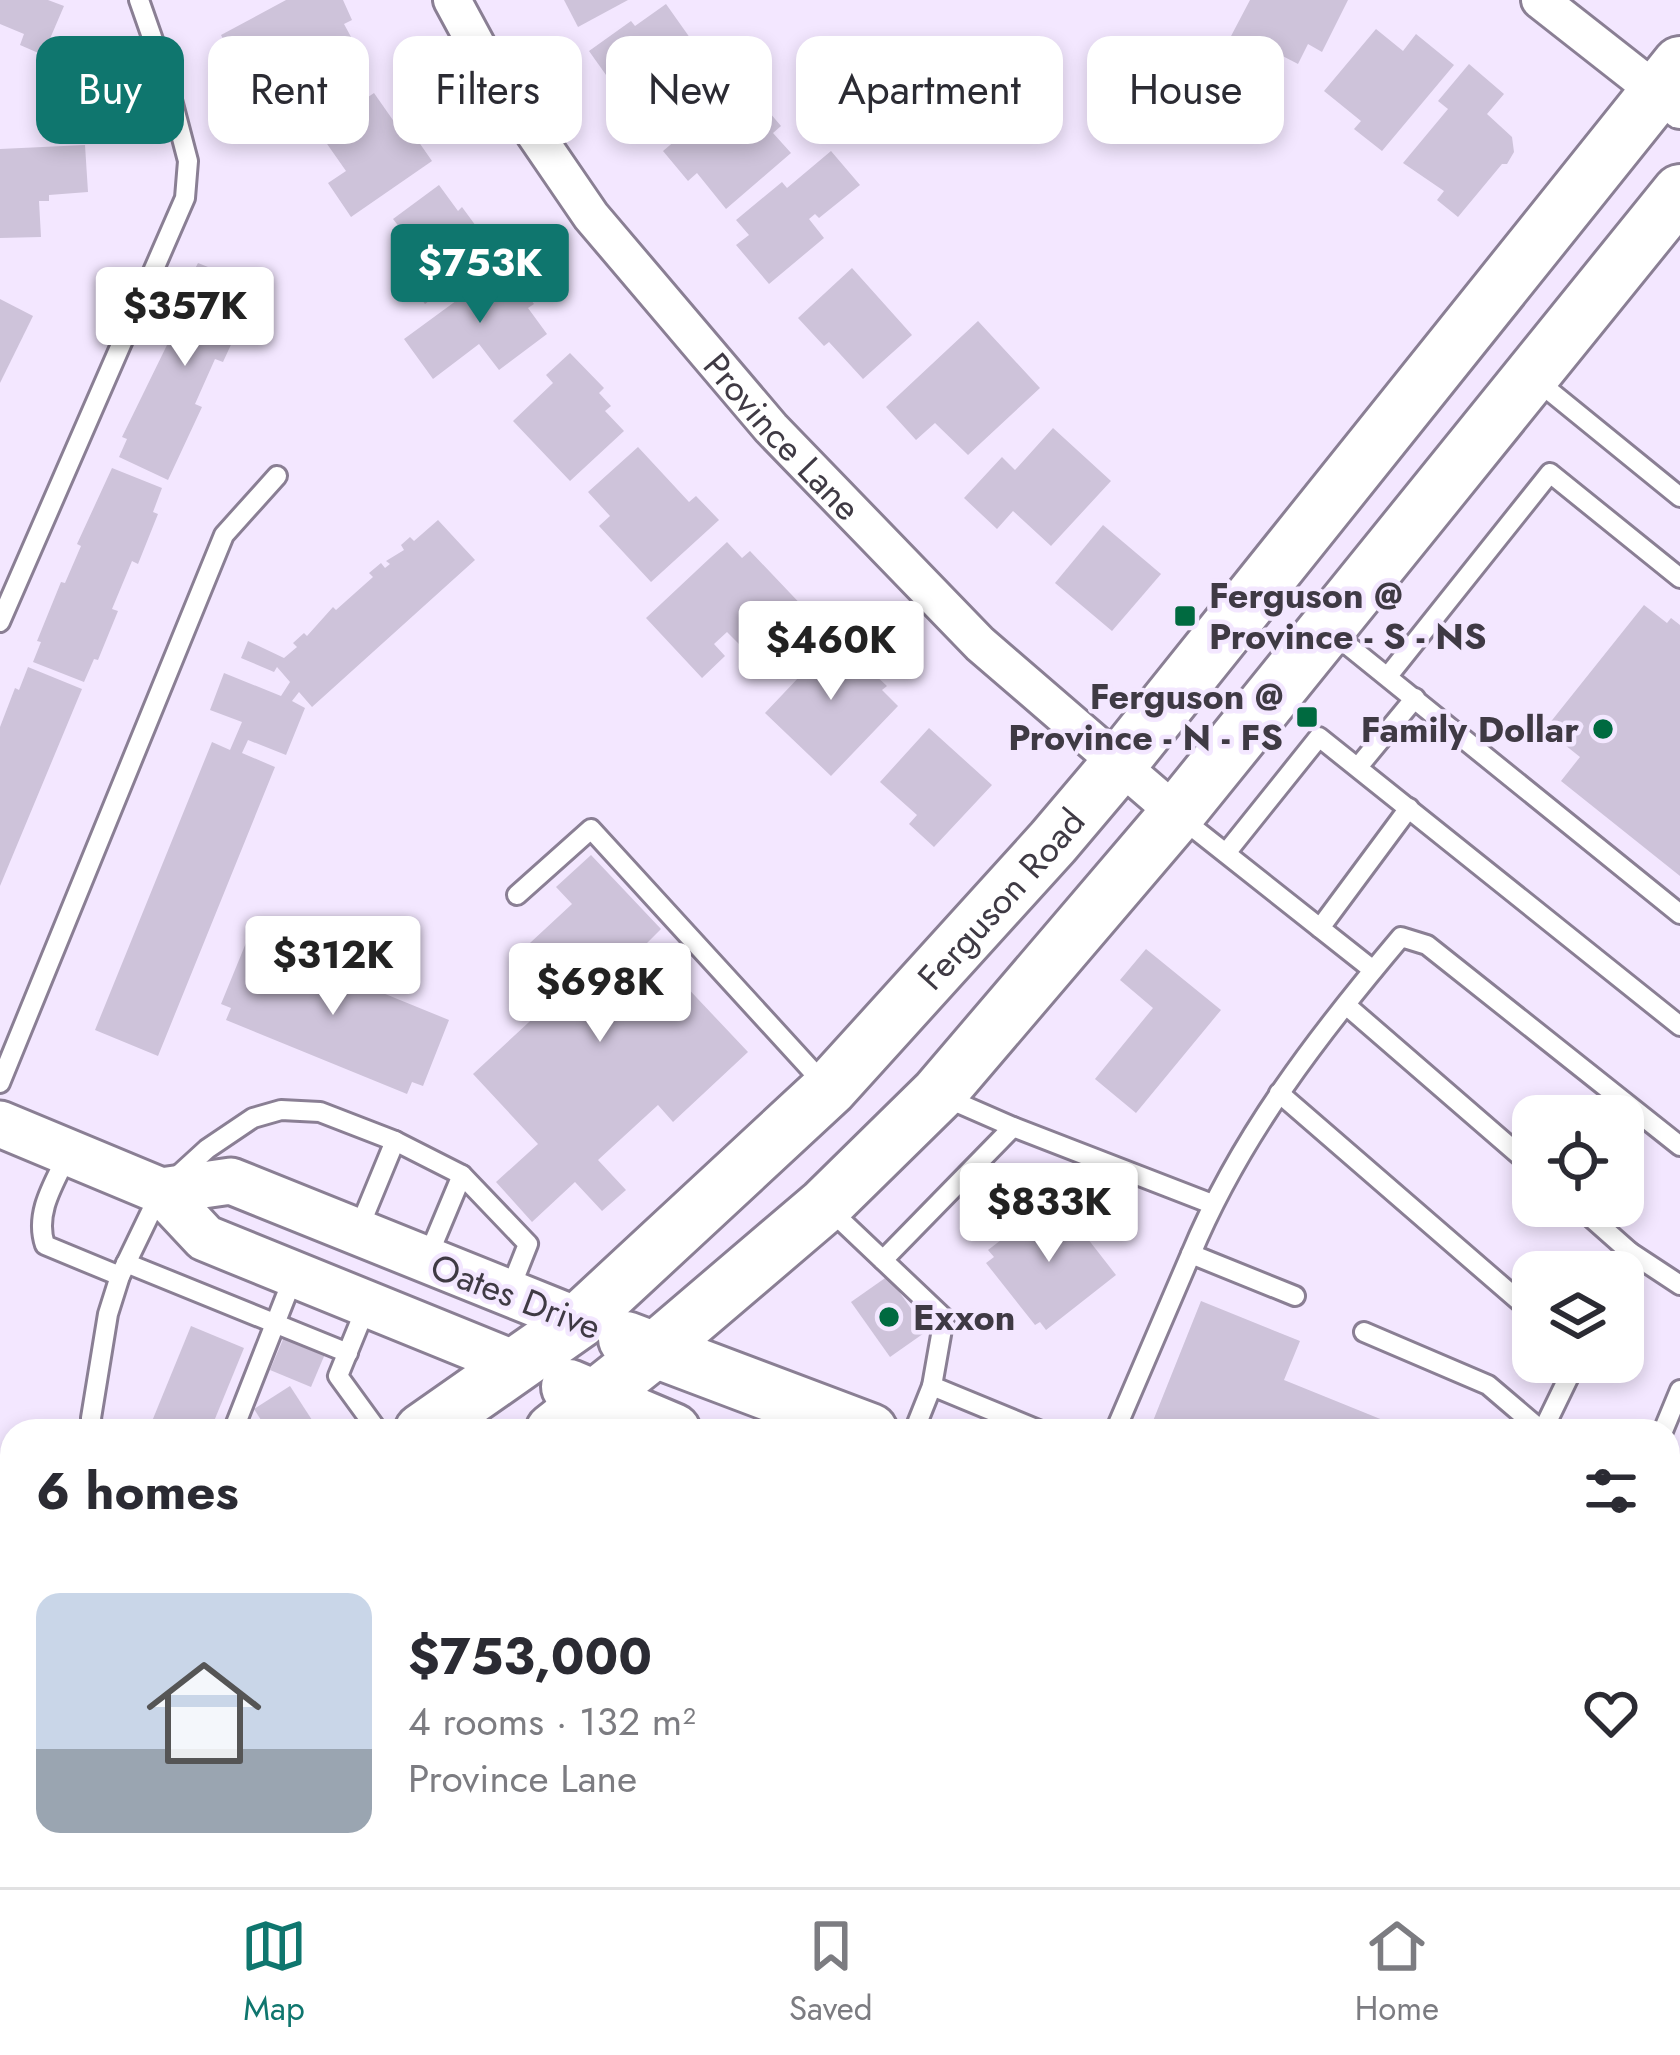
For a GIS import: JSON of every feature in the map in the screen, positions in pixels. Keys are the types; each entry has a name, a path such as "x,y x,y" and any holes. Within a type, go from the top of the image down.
{"main road":[{"name":"Ferguson Road","path":"439,1419 579,1321 829,1089 1119,764 1672,89"},
{"path":"568,1419 825,1205 938,1094 1177,814 1680,192"},
{"name":"Oates Drive","path":"579,1321 838,1419"},
{"name":"Oates Drive","path":"517,1365 645,1419"}],"street":[{"name":"Province Lane","path":"452,0 485,61 591,216 771,428 980,644 1177,814"},
{"path":"1540,0 1672,89"},
{"name":"Oates Drive","path":"0,1124 160,1191 205,1238 517,1365"},
{"name":"Oates Drive","path":"160,1191 231,1181 579,1321"}],"lane":[{"path":"0,622 185,198 188,161 139,0"},
{"path":"1532,376 1680,497"},
{"path":"1388,676 1550,473 1680,578"},
{"path":"0,1083 224,535 277,476"},
{"path":"1328,629 1680,914"},
{"path":"1358,767 1415,698"},
{"path":"1226,853 1319,737 1680,1027"},
{"path":"1319,928 1409,808"},
{"path":"1177,814 1373,970"},
{"path":"517,895 591,829 829,1089"},
{"path":"1119,1419 1211,1204 1279,1093 1401,937 1427,945 1680,1146"},
{"path":"1346,1005 1512,1149"},
{"path":"1279,1093 1512,1295"},
{"path":"938,1094 1211,1204"},
{"path":"91,1419 108,1314 160,1191 207,1149 253,1118 281,1111 320,1112 463,1175 528,1244 509,1293"},
{"path":"883,1260 1013,1127"},
{"path":"357,1233 394,1141"},
{"path":"68,1152 42,1211 40,1230 46,1245 276,1323 348,1353"},
{"path":"426,1261 463,1175"},
{"path":"825,1205 944,1318 932,1386 919,1419"},
{"path":"1602,1227 1629,1251"},
{"path":"1191,1254 1295,1296"},
{"path":"1644,1261 1680,1285"},
{"path":"238,1419 295,1273"},
{"path":"367,1305 338,1376 369,1419"},
{"path":"1364,1332 1488,1385 1528,1419"},
{"path":"1548,1419 1566,1383"},
{"path":"932,1386 1013,1419"},
{"path":"1669,1419 1680,1390"}],"building":[{"path":"0,0 48,0 64,6 51,36 36,36 36,52 20,45 24,34 0,24"},
{"path":"286,0 343,0 352,20 344,24 351,36 221,35"},
{"path":"564,0 628,0 578,27"},
{"path":"1250,0 1348,0 1322,52 1308,44 1298,64 1284,57 1284,36 1231,36"},
{"path":"666,4 689,36 610,36 631,21 635,26"},
{"path":"1376,29 1403,51 1416,34 1454,65 1382,151 1354,129 1361,121 1324,91"},
{"path":"606,39 606,75 589,51"},
{"path":"1469,64 1504,94 1487,114 1512,137 1514,152 1458,217 1437,200 1444,191 1403,163 1448,109 1438,101"},
{"path":"374,93 393,120 393,144 420,144 432,161 351,217 328,183 346,171 327,144 369,144 369,96"},
{"path":"772,115 781,126 773,133 791,153 726,209 697,173 688,181 663,151 671,144 772,144"},
{"path":"85,145 88,192 49,195 49,201 39,201 41,237 0,238 0,149"},
{"path":"831,151 860,185 819,218 815,214 809,219 824,238 769,284 736,245 749,235 736,220 782,182 787,188"},
{"path":"439,185 495,252 425,304 396,265 404,260 391,243 404,233 393,219"},
{"path":"198,263 253,285 223,362 215,359 195,404 202,407 168,480 119,457 127,439 122,437 167,345 158,341"},
{"path":"505,265 534,304 528,308 547,334 499,370 479,344 433,379 404,339"},
{"path":"852,268 912,335 863,379 829,342 824,346 798,318"},
{"path":"0,299 33,316 0,383"},
{"path":"978,321 1040,388 968,455 935,423 916,440 886,407"},
{"path":"570,353 604,388 599,393 611,406 605,411 624,431 570,481 513,421 553,383 546,375"},
{"path":"1053,428 1111,481 1051,546 1013,511 997,529 964,498 1002,457 1015,470"},
{"path":"638,447 689,502 696,496 719,520 651,582 599,526 610,516 588,492"},
{"path":"112,468 162,488 153,512 158,514 138,564 132,561 112,609 118,611 84,682 33,662 61,582 65,583 81,546 77,544"},
{"path":"438,520 475,560 312,707 299,692 292,701 305,708 286,755 248,740 242,753 275,767 158,1056 95,1030 212,742 230,750 242,722 210,710 224,673 281,696 290,682 277,667 274,672 241,658 248,641 284,658 297,647 293,643 373,577 369,573 381,563 385,568 390,564 386,561 404,550 401,545 410,537 414,541"},
{"path":"1103,525 1161,574 1112,631 1055,583"},
{"path":"727,542 742,558 750,551 809,613 771,650 755,632 741,646 727,632 714,644 725,656 702,678 646,618"},
{"path":"1644,605 1667,623 1671,618 1680,625 1680,876 1561,781 1580,757 1545,729"},
{"path":"823,627 887,686 882,690 898,706 831,776 765,713 800,676 788,664"},
{"path":"28,667 82,689 0,886 0,727"},
{"path":"929,728 992,785 934,847 909,824 917,815 880,782"},
{"path":"591,855 661,929 646,944 748,1052 673,1122 658,1105 598,1160 626,1190 602,1211 575,1182 532,1222 496,1182 538,1144 473,1074 556,997 517,955 572,904 556,887"},
{"path":"248,938 449,1020 423,1086 412,1082 407,1094 226,1020 231,1008 221,1004"},
{"path":"1146,949 1221,1010 1136,1113 1095,1079 1153,1008 1120,980"},
{"path":"1056,1198 1116,1275 1046,1330 1040,1322 1035,1325 986,1263 994,1257 988,1250"},
{"name":"Exxon","path":"888,1276 927,1331 890,1357 851,1302"},
{"path":"1201,1301 1300,1341 1284,1380 1380,1419 1154,1419"},
{"path":"191,1326 244,1348 215,1419 153,1419"},
{"path":"284,1337 325,1354 311,1387 270,1370"},
{"path":"290,1386 311,1419 260,1419 254,1409"}],"place":[{"name":"Ferguson @ Province - S - NS","path":"1185,616"},
{"name":"Ferguson @ Province - N - FS","path":"1307,717"},
{"name":"Family Dollar","path":"1603,729"},
{"name":"Exxon","path":"889,1317"}]}
